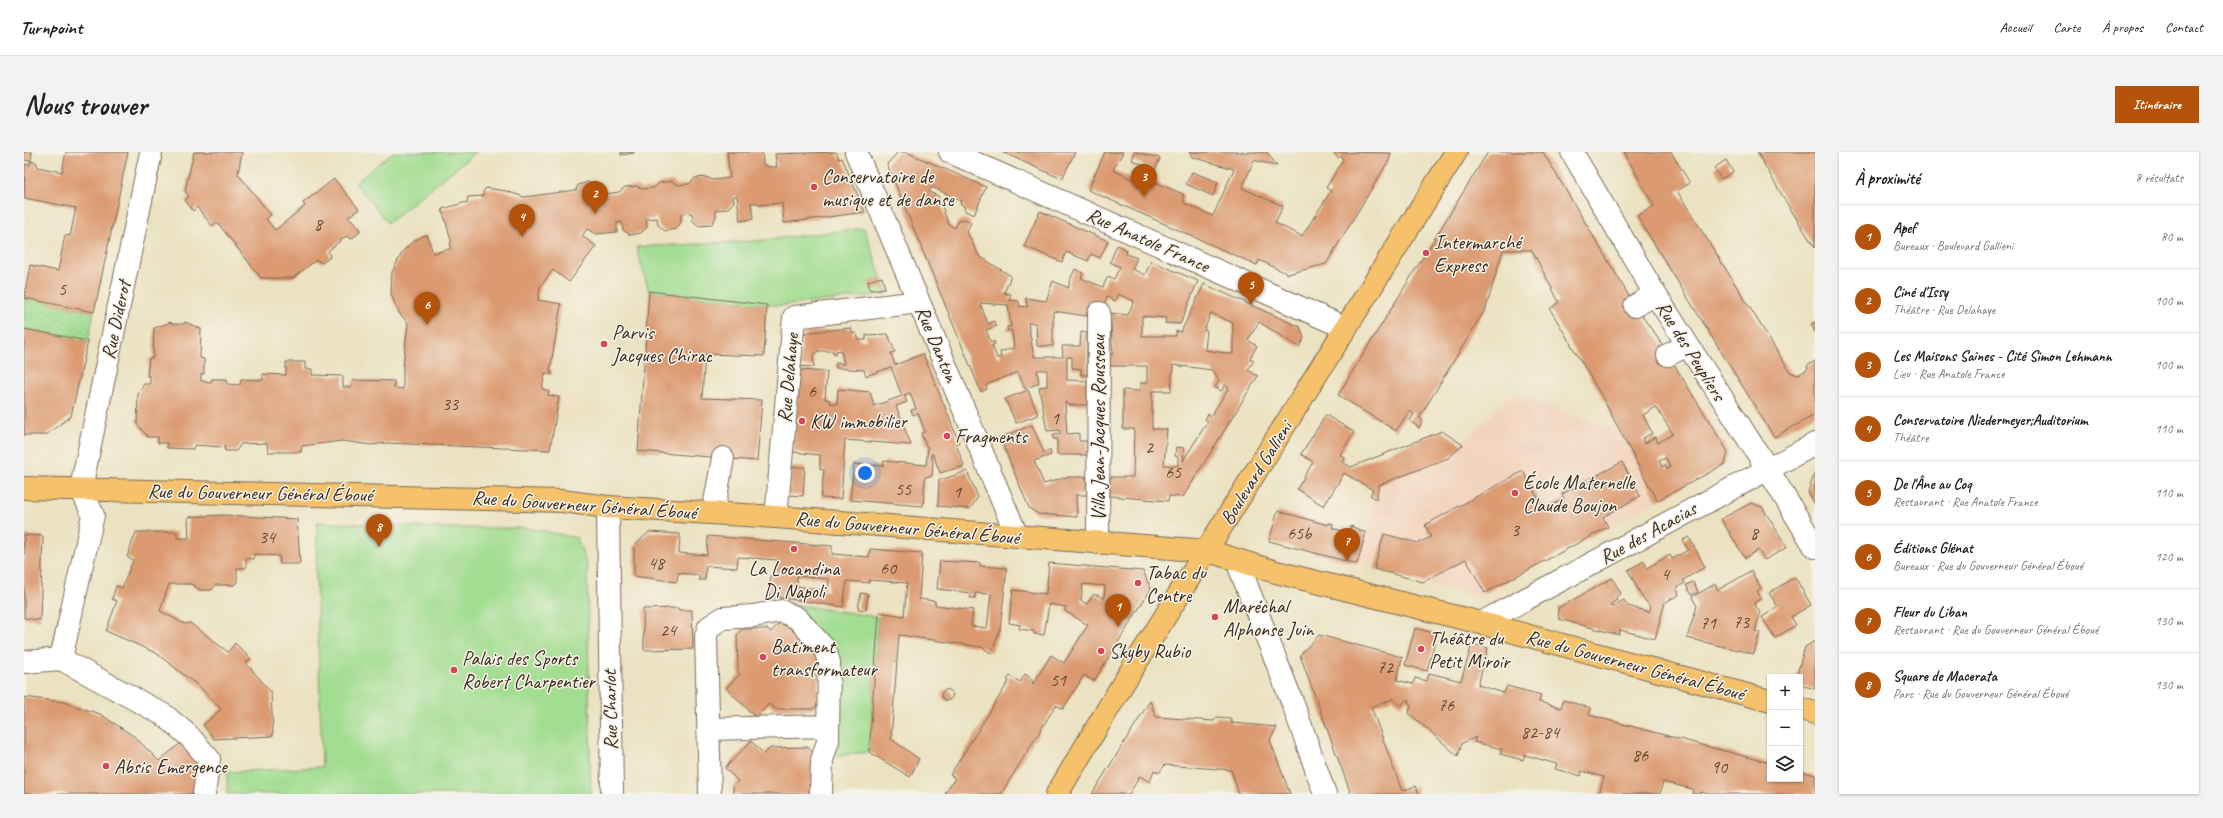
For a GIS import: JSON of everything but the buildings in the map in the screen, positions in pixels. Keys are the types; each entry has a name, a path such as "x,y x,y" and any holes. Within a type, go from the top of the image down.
{"main road":[{"name":"Boulevard Gallieni","path":"1057,794 1124,682 1208,551 1456,152"},
{"name":"Rue du Gouverneur Général Éboué","path":"24,488 501,498 562,501 608,507 776,517 1208,551 1236,561 1276,572 1481,623 1767,700"},
{"path":"1803,710 1815,713"}],"street":[{"name":"Rue Diderot","path":"81,488 151,152"},
{"name":"Rue Danton","path":"856,152 1018,536"},
{"name":"Rue Anatole France","path":"950,152 1346,328"},
{"name":"Rue des Peupliers","path":"1572,152 1687,345 1767,468 1815,547"},
{"path":"1635,306 1656,294"},
{"name":"Rue Delahaye","path":"776,517 794,317 919,302"},
{"name":"Villa Jean-Jacques Rousseau","path":"1098,543 1099,313"},
{"path":"1668,355 1687,345"},
{"name":"Rue des Acacias","path":"1481,623 1767,468 1815,444"},
{"path":"713,513 723,458"},
{"path":"61,659 93,515 81,488"},
{"name":"Rue Charlot","path":"608,507 612,794"},
{"path":"1236,561 1293,704 1325,794"},
{"path":"710,794 706,636 709,627 723,618 781,612 796,618 825,649 829,662 828,741 822,760 821,794"},
{"path":"24,662 61,659 164,715 189,736 209,759 204,794"},
{"path":"708,729 828,726"}],"shaded area":[{"name":"École Maternelle Claude Boujon","path":"1513,394 1618,430 1657,501 1485,593 1473,596 1357,564 1379,485 1448,458"}],"green space":[{"path":"393,152 476,152 388,223 355,183"},
{"path":"864,228 887,294 778,306 649,291 636,247 756,241"},
{"path":"24,298 94,312 88,341 24,329"},
{"name":"Palais des Sports Robert Charpentier","path":"317,522 440,528 529,528 577,538 587,565 591,794 227,794 227,772 322,767 316,573"},
{"path":"777,602 878,617 869,752 836,756 833,745 835,651"}],"place":[{"name":"Conservatoire de musique et de danse","path":"814,187"},
{"name":"Les Maisons Saines - Cité Simon Lehmann","path":"1144,197"},
{"name":"Ciné d'Issy","path":"595,214"},
{"name":"Conservatoire Niedermeyer;Auditorium","path":"522,237"},
{"name":"Intermarché Express","path":"1426,253"},
{"name":"De l'Âne au Coq","path":"1251,305"},
{"name":"Éditions Glénat","path":"427,325"},
{"name":"Parvis Jacques Chirac","path":"604,344"},
{"name":"KW immobilier","path":"802,421"},
{"name":"Fragments","path":"947,436"},
{"name":"École Maternelle Claude Boujon","path":"1515,493"},
{"name":"Square de Macerata","path":"379,547"},
{"name":"La Locandina Di Napoli","path":"794,549"},
{"name":"Fleur du Liban","path":"1347,561"},
{"name":"Tabac du Centre","path":"1138,583"},
{"name":"Maréchal Alphonse Juin","path":"1215,617"},
{"name":"Apef","path":"1118,627"},
{"name":"Théâtre du Petit Miroir","path":"1421,649"},
{"name":"Skyby Rubio","path":"1101,651"},
{"name":"Batiment transformateur","path":"763,657"},
{"name":"Palais des Sports Robert Charpentier","path":"454,670"},
{"name":"Absis Emergence","path":"106,766"}]}
